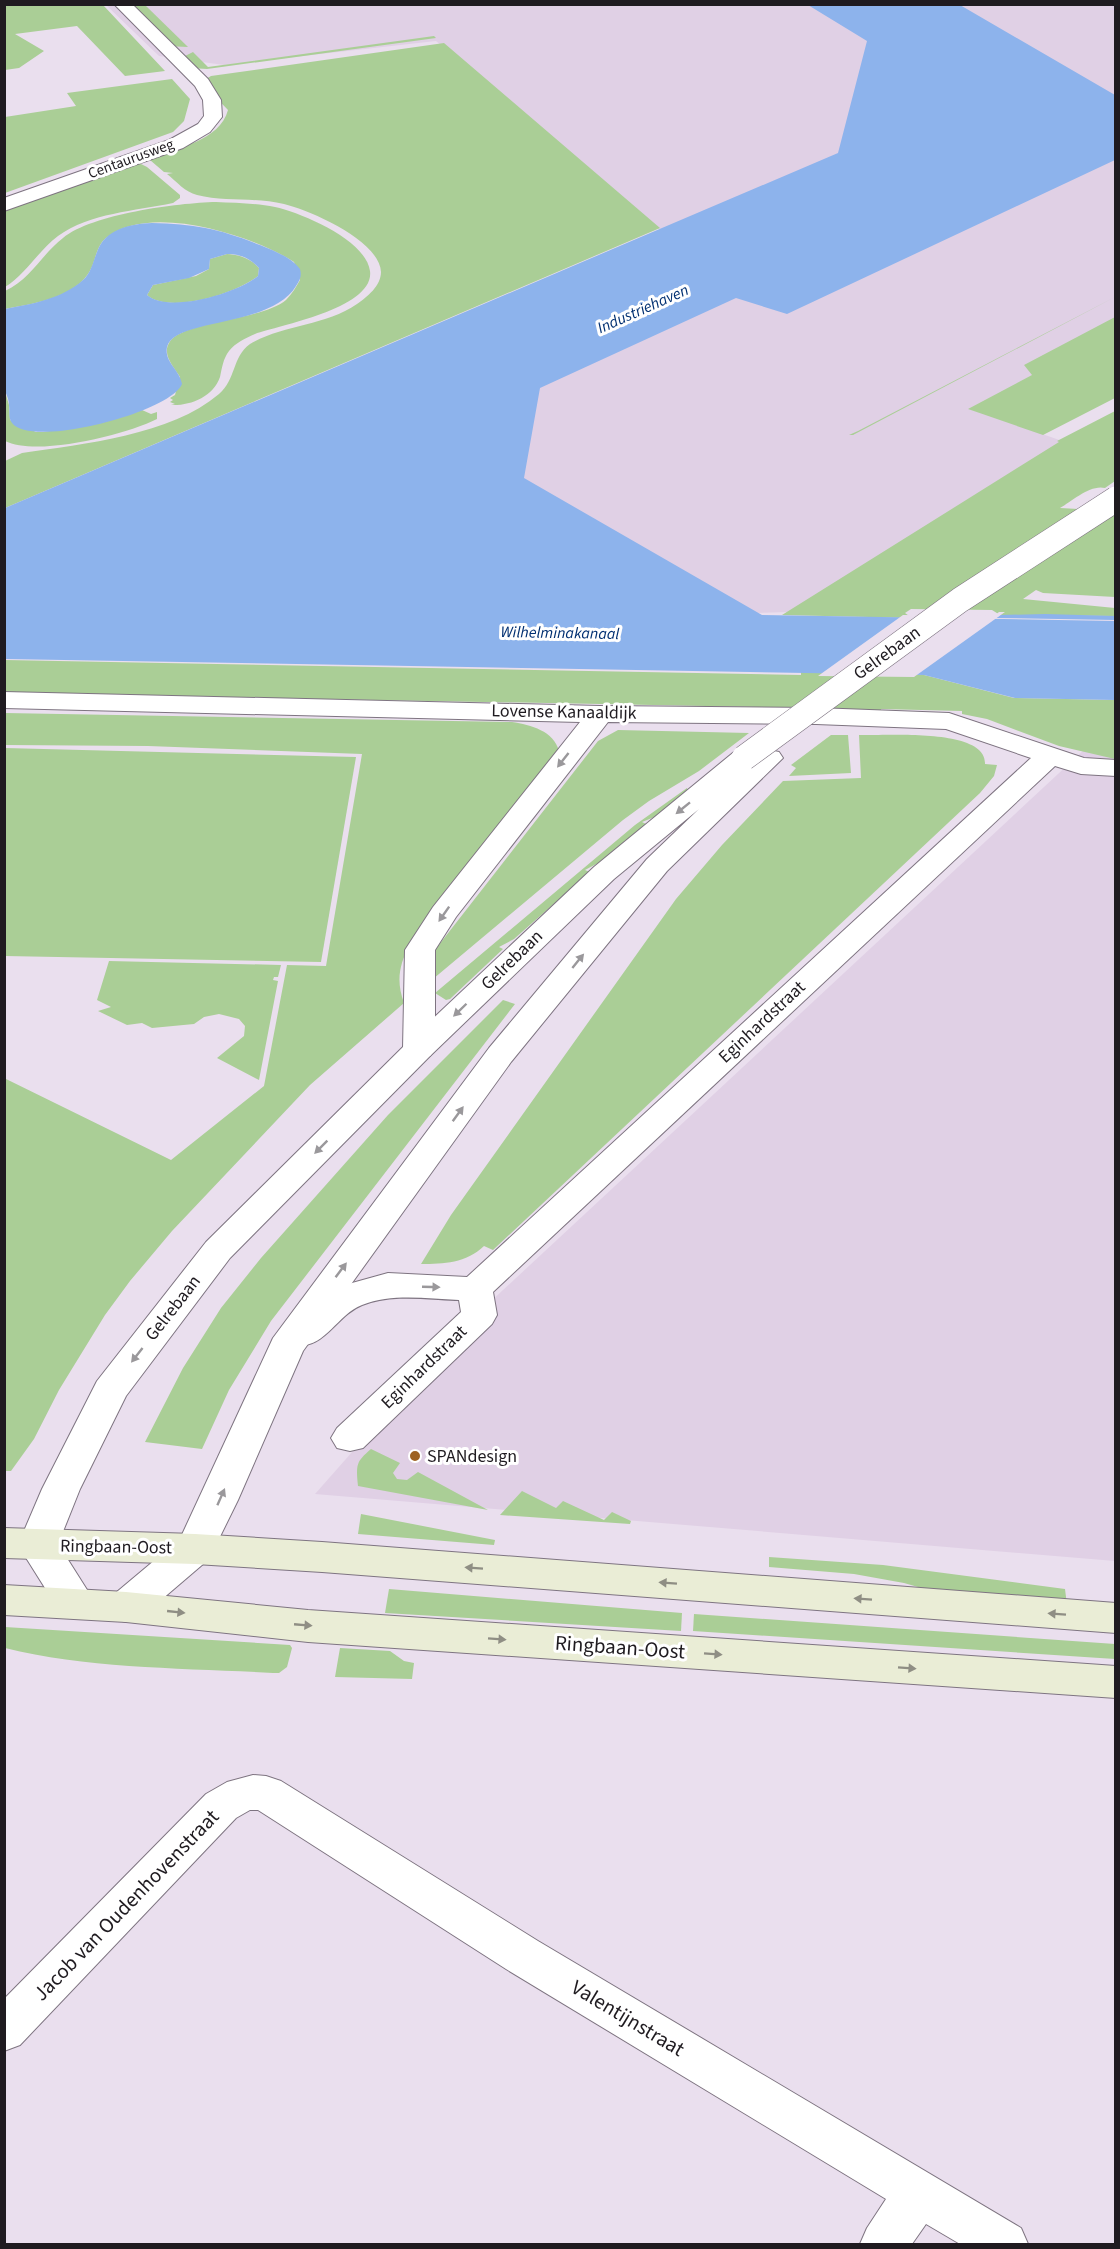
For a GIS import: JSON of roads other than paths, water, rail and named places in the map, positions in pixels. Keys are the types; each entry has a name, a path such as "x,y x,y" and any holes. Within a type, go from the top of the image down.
{"main road":[{"name":"Ringbaan-Oost","path":"21,1544 195,1549 322,1557 1116,1618"},
{"name":"Ringbaan-Oost","path":"4,1600 126,1607 308,1626 1116,1682"}],"street":[{"name":"Centaurusweg","path":"4,205 176,144 204,128 213,117 212,100 202,83 122,4"},
{"name":"Gelrebaan","path":"21,1544 61,1489 110,1390 218,1250 418,1050 604,873 757,758 960,600 1116,500"},
{"name":"Gelrebaan","path":"195,1549 286,1347 500,1055 649,874 757,758 1032,566 1116,513"},
{"name":"Lovense Kanaaldijk","path":"4,700 600,714 844,716 949,721 1081,766 1116,768"},
{"path":"418,1050 420,950 444,913 600,714"},
{"name":"Eginhardstraat","path":"350,1438 479,1315 475,1289 1050,756"},
{"path":"286,1347 347,1297 388,1285 475,1289"},
{"name":"Ringbaan-Oost","path":"21,1544 76,1604"},
{"name":"Ringbaan-Oost","path":"126,1607 195,1549"},
{"name":"Jacob van Oudenhovenstraat","path":"4,2031 221,1806 237,1795 254,1791"},
{"name":"Valentijnstraat","path":"254,1791 266,1793 275,1798 522,1955 1004,2244"},
{"path":"884,2244 918,2193"}],"water":[{"path":"808,5 960,5 1115,95 1115,160 787,314 736,298 540,388 524,478 762,615 1115,621 1115,700 1015,698 924,675 5,659 5,508 838,153 867,41"},
{"path":"144,224 195,226 246,240 292,261 300,269 300,278 284,299 266,309 187,331 174,338 167,347 167,352 182,384 172,395 154,406 129,416 72,429 45,432 25,430 12,423 4,386 5,309 46,300 66,292 88,274 106,238 119,229","holes":["227,254 245,257 259,268 258,276 235,289 187,302 157,300 147,295 153,285 189,278 209,269 210,259"]},
{"path":"1000,615 1116,616 1115,620 996,618"}],"place":[{"name":"SPANdesign","path":"415,1456"}],"water label":[{"name":"Industriehaven","path":"643,309"},
{"name":"Wilhelminakanaal","path":"560,633"}]}
